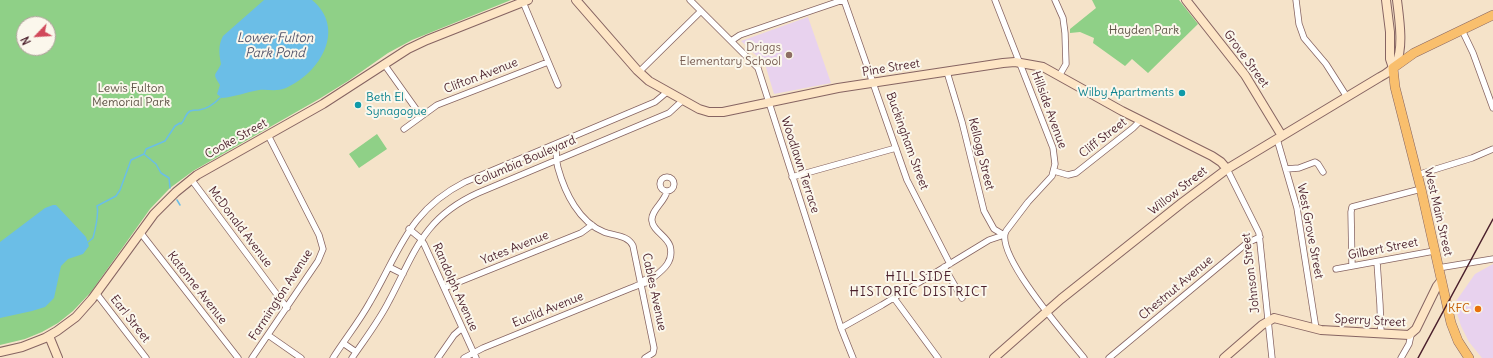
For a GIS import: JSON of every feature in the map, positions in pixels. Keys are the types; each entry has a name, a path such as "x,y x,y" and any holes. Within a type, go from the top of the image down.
{"main road":[{"path":"1393,68 1410,56 1493,15"},
{"name":"West Main Street","path":"1393,68 1394,87 1421,189 1434,251 1454,332 1460,345 1469,358"}],"street":[{"name":"Pine Street","path":"576,0 639,72 652,83 682,101 699,109 713,113 838,88 1008,62 1020,63 1040,66 1212,156 1221,162 1227,169"},
{"name":"Woodlawn Terrace","path":"690,0 758,68 841,328 853,358"},
{"path":"731,41 740,35 843,0"},
{"name":"Buckingham Street","path":"843,0 907,180 950,264"},
{"name":"Hillside Avenue","path":"997,0 1053,148 1055,161 1054,171"},
{"path":"1055,0 1062,16 1066,33 1066,64 1059,76"},
{"name":"Grove Street","path":"1186,0 1245,75 1280,137"},
{"path":"1296,0 1299,24 1304,38 1326,64 1347,97"},
{"name":"West Main Street","path":"1386,0 1390,32 1390,59 1393,68"},
{"name":"West Main Street","path":"1393,68 1397,61 1400,41 1397,0"},
{"path":"525,1 558,85"},
{"name":"Cooke Street","path":"0,352 22,347 49,336 76,316 96,294 140,232 164,203 191,180 328,101 384,64 421,42 525,1"},
{"path":"639,72 701,11"},
{"path":"1462,30 1473,53 1493,108"},
{"name":"Clifton Avenue","path":"404,129 438,105 548,62"},
{"path":"384,64 421,116"},
{"name":"Willow Street","path":"994,358 1046,311 1227,169 1380,78 1393,68"},
{"name":"Kellogg Street","path":"947,72 964,127 984,211 994,229 1004,235"},
{"name":"Columbia Boulevard","path":"333,358 370,303 409,229 430,206 459,185 655,102 667,92"},
{"name":"Columbia Boulevard","path":"352,358 382,314 421,239 440,218 460,202 478,193 669,113 682,101"},
{"name":"Cliff Street","path":"1054,171 1068,175 1076,173 1141,120"},
{"name":"Farmington Avenue","path":"252,358 319,260 322,251 322,244 319,235 268,135"},
{"name":"West Grove Street","path":"1280,137 1286,169 1297,208 1316,329"},
{"name":"Cables Avenue","path":"556,144 559,170 574,206 580,215 603,232 627,238 631,241 634,249 654,348 652,354 645,358"},
{"path":"792,176 896,148"},
{"path":"1417,175 1472,158 1493,149"},
{"path":"1286,169 1299,168 1315,162 1323,172"},
{"name":"Johnson Street","path":"1227,169 1256,225 1260,237 1272,358"},
{"path":"841,328 894,298 989,240 1004,235 1028,202 1051,178 1054,171"},
{"name":"McDonald Avenue","path":"191,180 286,308"},
{"path":"1352,266 1352,207 1421,189"},
{"name":"Euclid Avenue","path":"464,358 475,356 483,348 641,283 645,284 650,282 666,268 671,257 669,243 654,227 652,220 654,214 666,197 667,191"},
{"name":"Yates Avenue","path":"444,288 580,233 592,225"},
{"name":"Randolph Avenue","path":"409,229 421,239 475,356"},
{"name":"Katonne Avenue","path":"140,232 238,358"},
{"path":"1004,235 1006,248 1014,264 1046,311 1084,358"},
{"name":"Chestnut Avenue","path":"1108,358 1247,243 1260,237"},
{"name":"Gilbert Street","path":"1336,269 1434,251"},
{"path":"1438,268 1493,259"},
{"path":"1377,262 1381,334"},
{"path":"389,266 403,274"},
{"path":"944,267 962,298"},
{"name":"Sperry Street","path":"1268,320 1278,318 1316,329 1402,336 1411,334 1416,329 1436,286 1441,281"},
{"name":"Earl Street","path":"96,294 146,358"},
{"path":"894,298 938,358"},
{"path":"1224,358 1268,320"},
{"path":"438,358 454,335 462,328"},
{"path":"1401,358 1409,344 1411,334"},
{"path":"268,335 301,358"},
{"path":"49,336 56,357"},
{"path":"343,343 356,352"}],"shaded area":[{"name":"Driggs Elementary School","path":"808,17 831,83 774,94 765,64 741,41"},
{"path":"1493,264 1493,358 1482,358 1469,342 1461,326 1454,304 1475,274"}],"green space":[{"name":"Lewis Fulton Memorial Park","path":"0,0 511,0 412,40 388,53 319,99 193,171 170,188 150,209 91,292 73,311 58,323 25,339 0,345"},
{"name":"Hayden Park","path":"1092,0 1179,0 1198,24 1148,73 1132,59 1125,66 1093,43 1094,38 1080,32 1070,33 1070,29 1096,8"},
{"path":"377,134 387,149 359,168 349,154"}],"water":[{"name":"Lower Fulton Park Pond","path":"264,0 312,0 322,11 327,24 328,37 325,49 309,72 286,88 259,90 222,98 217,94 220,85 215,76 221,64 219,50 221,40 223,36"},
{"path":"56,205 86,237 89,246 83,254 68,259 61,266 54,298 45,307 0,318 0,242 45,208"}],"waterway":[{"path":"88,242 94,235 97,206 116,196 120,190 131,160 144,154 146,149 165,141 175,126 180,123 181,124 190,111 208,107 221,97"},
{"path":"144,154 156,164 161,173 169,178 170,188"},
{"path":"177,200 180,205"}],"railway":[{"path":"1418,358 1493,219"}],"place":[{"name":"Driggs Elementary School","path":"789,55"},
{"name":"Wilby Apartments","path":"1182,93"},
{"name":"Beth El Synagogue","path":"358,105"},
{"name":"KFC","path":"1478,309"}],"district":[{"name":"HILLSIDE HISTORIC DISTRICT","path":"919,284"}]}
